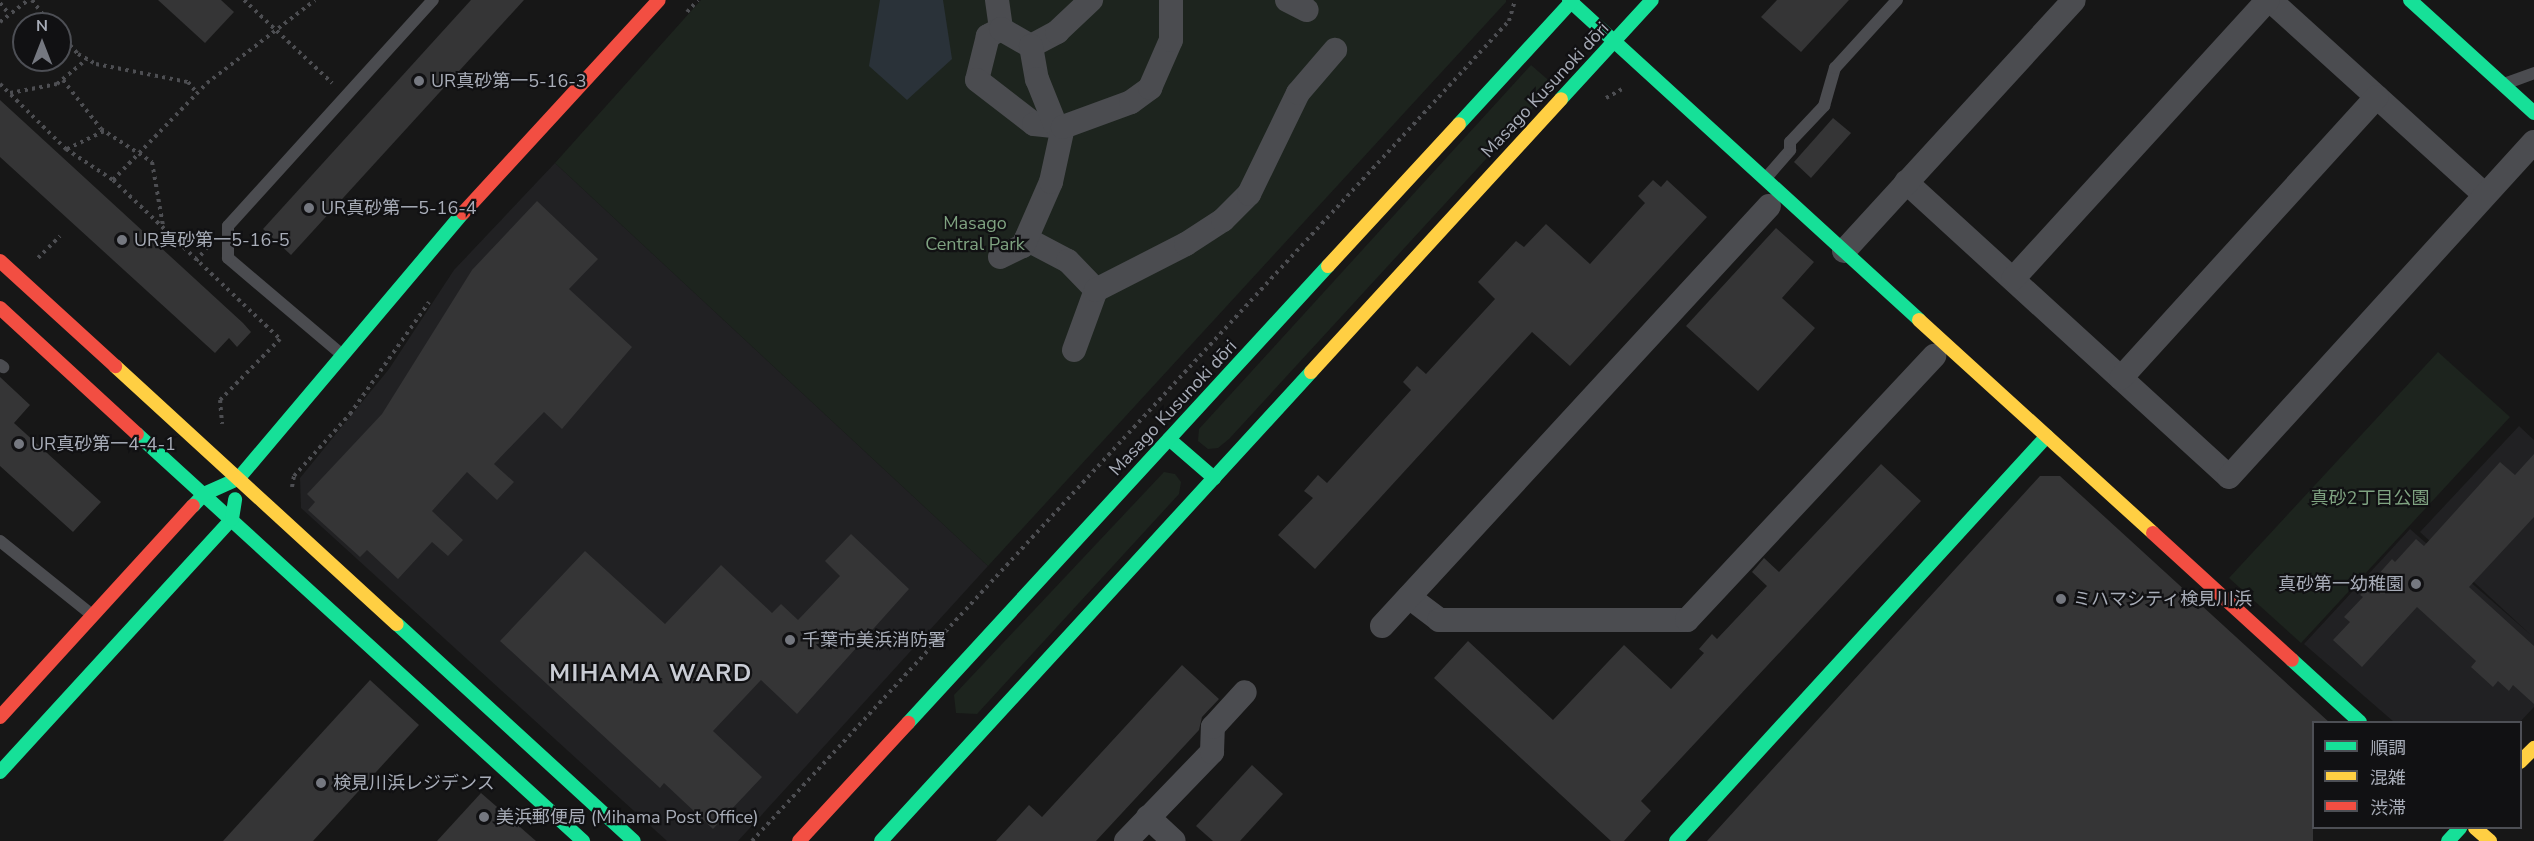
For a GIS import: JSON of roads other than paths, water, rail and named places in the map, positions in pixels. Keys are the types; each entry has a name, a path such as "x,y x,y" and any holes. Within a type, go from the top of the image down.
{"street":[{"path":"0,717 204,494 238,479 344,356 451,226 658,0"},
{"path":"997,0 1001,29"},
{"path":"1031,46 1057,32 1091,0"},
{"path":"1001,29 988,36 977,80 1034,124 1059,125 1131,102 1150,88 1171,40 1171,0"},
{"name":"Masago Kusunoki dōri","path":"881,841 1652,0"},
{"path":"1844,251 2074,0"},
{"path":"2013,279 2269,0 2485,195"},
{"path":"2410,0 2534,113"},
{"path":"1571,1 2358,721"},
{"name":"Masago Kusunoki dōri","path":"799,841 1571,1"},
{"path":"1001,29 1031,46"},
{"path":"1000,257 1015,252 1026,239 1051,182 1059,125 1037,79 1031,46"},
{"path":"1074,350 1096,290 1186,244 1223,220 1249,194 1298,93 1335,50"},
{"path":"2121,378 2377,97"},
{"path":"1906,182 2229,477 2534,142"},
{"path":"1382,626 1769,206"},
{"path":"1026,239 1068,261 1096,290"},
{"path":"0,261 634,841"},
{"path":"0,308 583,841"},
{"path":"1409,597 1439,620 1687,620 1934,356"},
{"path":"1676,841 2047,436"},
{"path":"1169,439 1214,478"},
{"path":"0,772 231,519 238,479"},
{"path":"1126,841 1212,752 1213,727 1245,692"},
{"path":"2522,760 2534,748"},
{"path":"1148,818 1174,841"},
{"path":"2448,841 2459,829"},
{"path":"2476,829 2490,841"}],"lane":[{"path":"344,356 228,258 228,226 433,0"},
{"path":"1765,179 1790,150 1790,142 1824,106 1835,68 1897,0"},
{"path":"2503,85 2534,73"},
{"path":"0,541 93,616"}],"place":[{"name":"UR真砂第一5-16-3","path":"419,81"},
{"name":"UR真砂第一5-16-4","path":"309,208"},
{"name":"UR真砂第一5-16-5","path":"122,240"},
{"name":"UR真砂第一4-4-1","path":"19,444"},
{"name":"真砂第一幼稚園","path":"2416,584"},
{"name":"ミハマシティ検見川浜","path":"2061,599"},
{"name":"千葉市美浜消防署","path":"790,640"},
{"name":"検見川浜レジデンス","path":"321,783"},
{"name":"美浜郵便局 (Mihama Post Office)","path":"484,817"}],"district":[{"name":"MIHAMA WARD","path":"651,674"}],"park label":[{"name":"Masago Central Park","path":"975,234"},
{"name":"真砂2丁目公園","path":"2370,498"}]}
